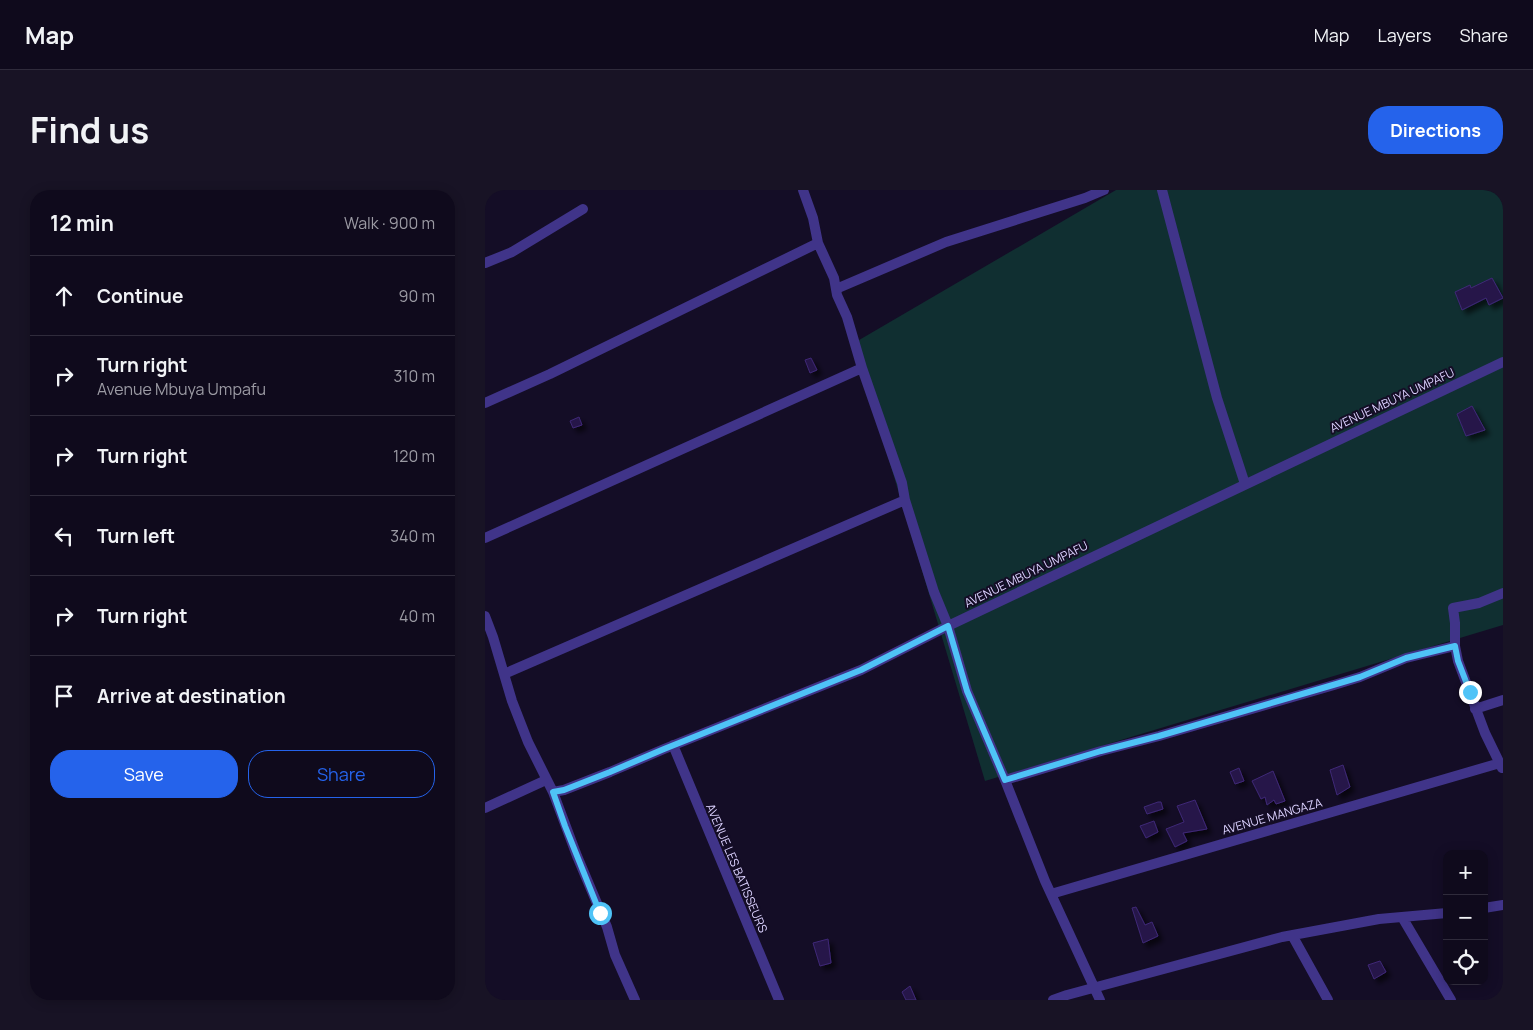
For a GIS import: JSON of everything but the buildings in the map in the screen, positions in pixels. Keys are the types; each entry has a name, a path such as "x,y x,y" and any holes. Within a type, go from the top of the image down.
{"street":[{"path":"803,190 813,218 817,243 834,278 837,295 847,317 862,368 902,483 905,500 934,592 948,626 967,691 1051,894 1100,1000"},
{"path":"836,289 946,242 1084,194 1104,190"},
{"path":"1162,190 1217,398 1245,484"},
{"path":"485,263 512,252 583,209"},
{"path":"485,403 550,374 817,243"},
{"name":"AVENUE MBUYA UMPAFU","path":"553,792 564,790 610,772 861,670 948,626 1503,362"},
{"path":"485,538 862,368"},
{"path":"504,674 905,500"},
{"path":"1501,766 1475,709 1458,661 1455,646 1453,608 1479,603 1503,593"},
{"path":"485,616 511,701 528,742 553,792 574,849 607,927 615,956 635,1000"},
{"path":"1005,780 1075,758 1159,736 1360,677 1406,658 1455,646"},
{"path":"1475,709 1503,700"},
{"name":"AVENUE LES BATISSEURS","path":"673,746 779,1000"},
{"name":"AVENUE MANGAZA","path":"1051,894 1501,766"},
{"path":"485,808 547,780"},
{"path":"1488,907 1503,905"},
{"path":"1053,1000 1067,994 1292,936 1379,919 1443,913"},
{"path":"1402,917 1451,1000"},
{"path":"1292,936 1329,1000"}],"green space":[{"path":"1116,190 1503,190 1503,625 985,781 854,343"}],"route":[{"path":"600,913 553,792 564,790 610,772 861,670 948,626 967,691 1005,780 1058,763 1159,736 1360,677 1406,658 1455,646 1458,661 1470,692"}]}
